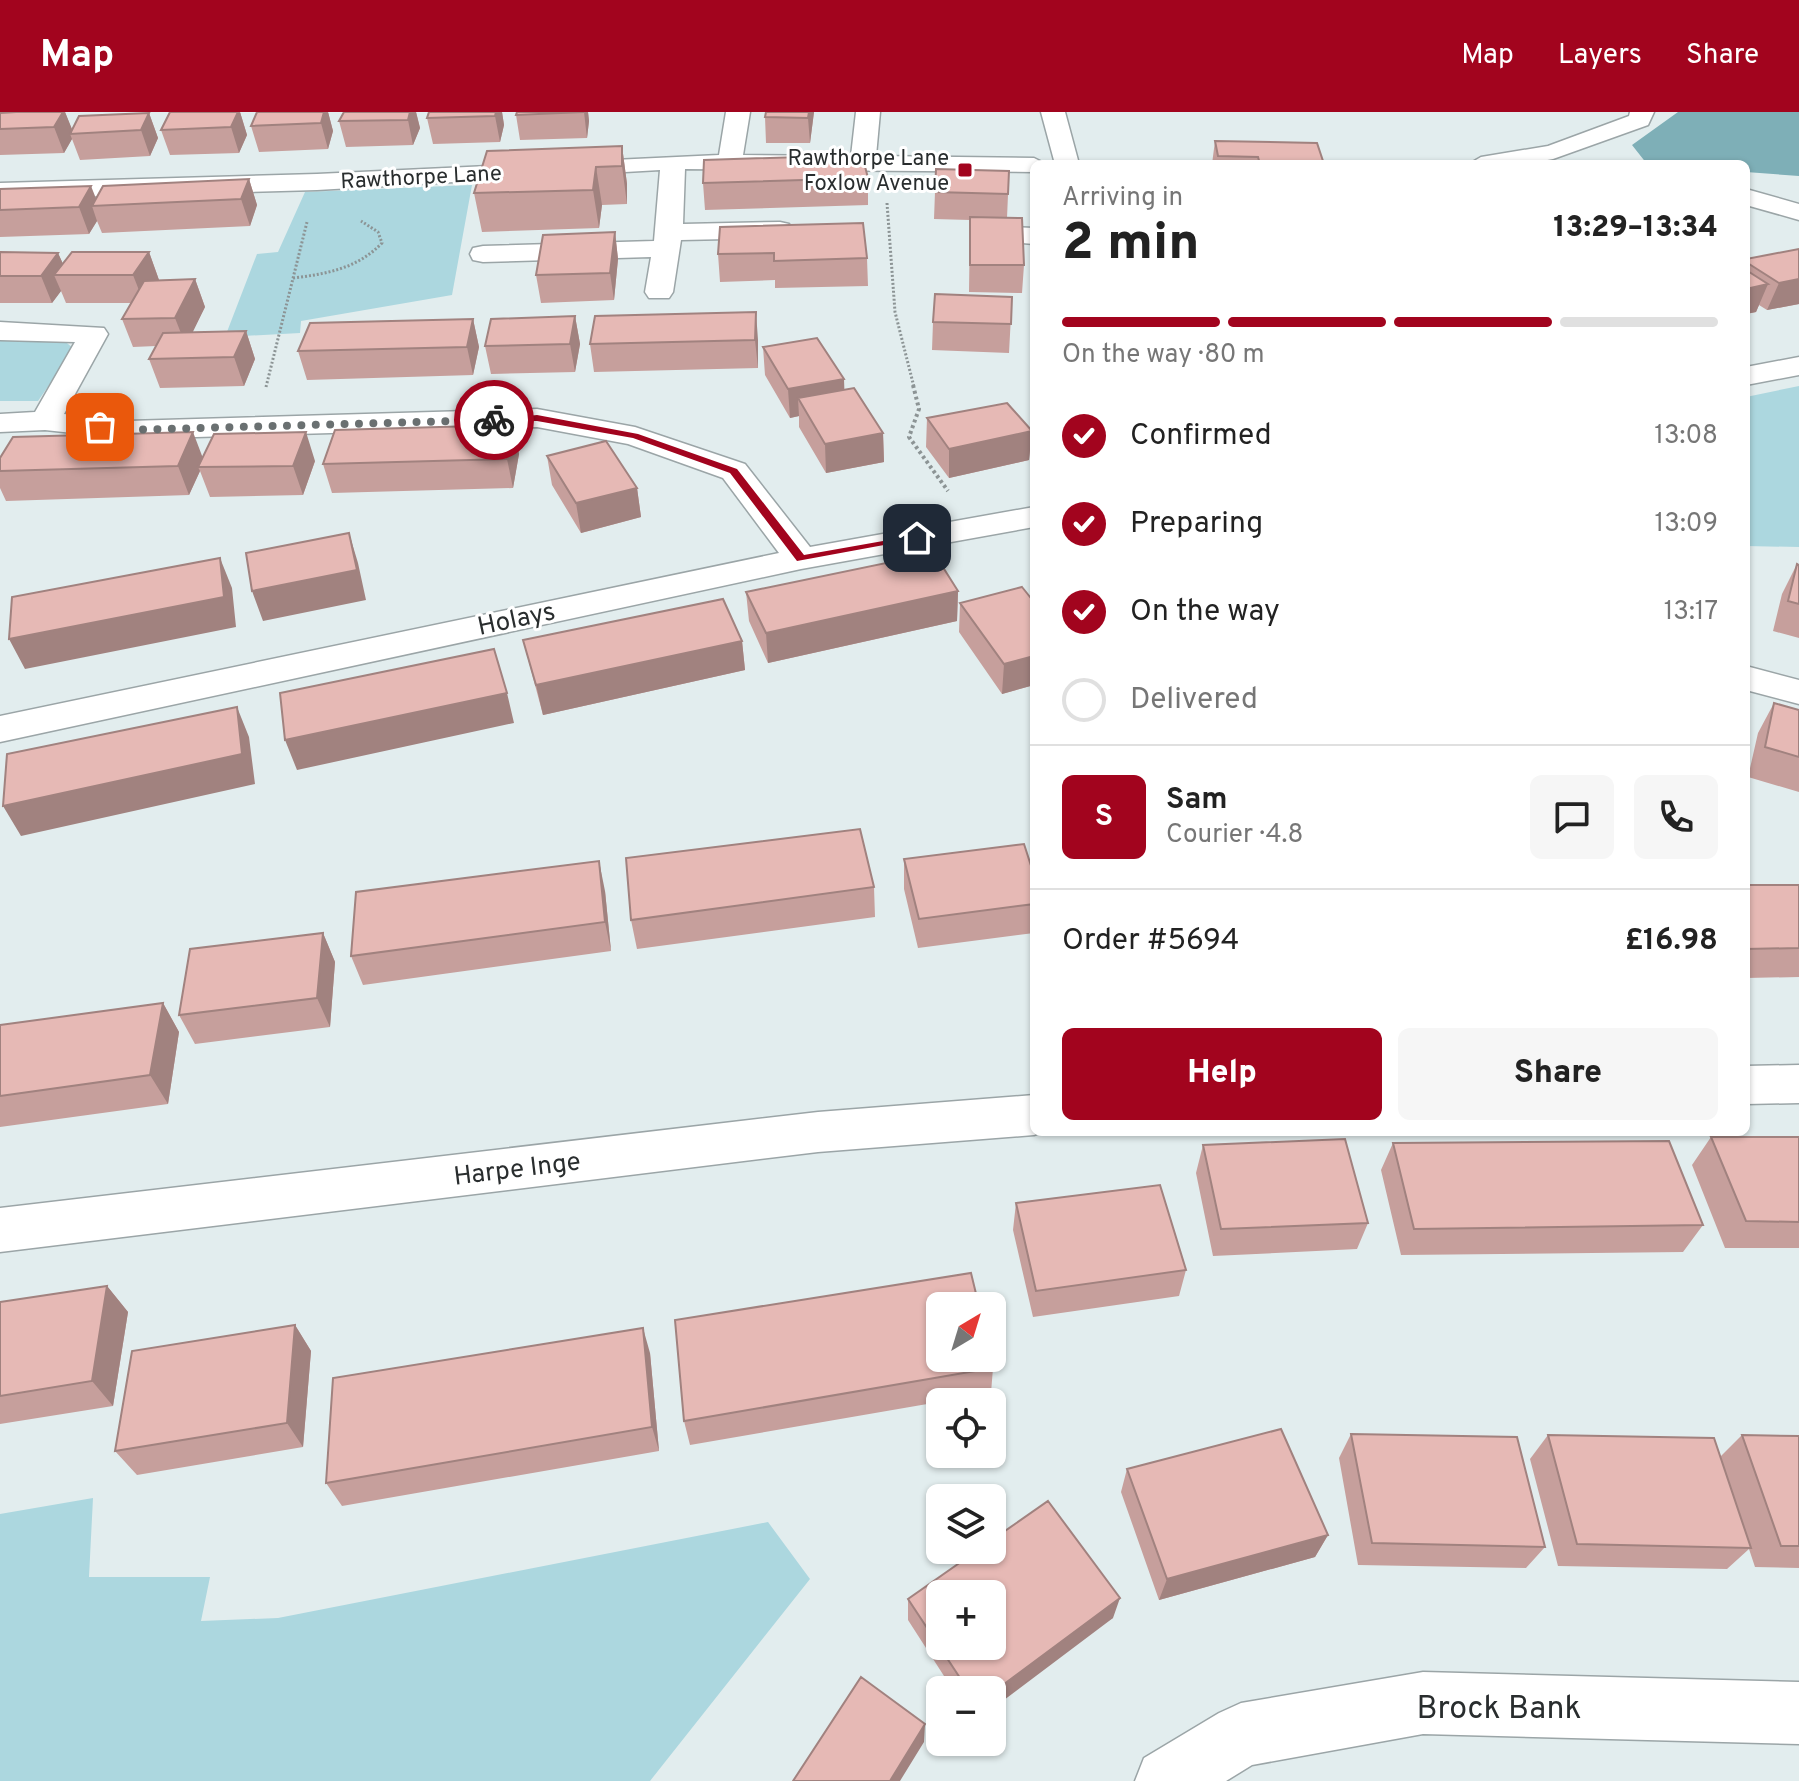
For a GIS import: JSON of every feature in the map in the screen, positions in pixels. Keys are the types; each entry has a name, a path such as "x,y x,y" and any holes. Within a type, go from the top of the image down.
{"street":[{"path":"730,162 738,112"},
{"path":"868,112 873,162"},
{"path":"1053,112 1066,160"},
{"path":"1505,160 1553,152 1640,120 1642,112"},
{"path":"1553,152 1579,160"},
{"path":"659,292 668,241 673,162"},
{"name":"Rawthorpe Lane","path":"0,191 317,182 673,162 1030,165"},
{"path":"1750,198 1774,183 1787,184"},
{"path":"1750,198 1799,212"},
{"path":"483,254 811,230"},
{"path":"0,331 94,334 45,421"},
{"path":"1750,375 1799,366"},
{"path":"0,423 45,421 128,430 537,418 635,436 734,471 801,559"},
{"name":"Holays","path":"0,729 801,559 1030,520"},
{"path":"1750,679 1799,692"},
{"path":"1750,1085 1799,1084"},
{"name":"Harpe Inge","path":"0,1230 818,1132 1030,1115"},
{"name":"Brock Bank","path":"1167,1781 1241,1735 1423,1703 1799,1713"}],"path":[{"path":"873,162 895,312 919,409 909,437 974,528"},
{"path":"256,427 317,182"},
{"path":"293,278 341,270 374,254 382,243 378,232 368,224 342,215 310,211"}],"shaded area":[{"path":"1678,112 1799,112 1799,176 1750,172 1750,160 1644,160 1632,145"},
{"path":"472,185 452,295 301,321 300,333 225,337 257,254 278,252 305,192"},
{"path":"0,338 61,338 74,349 38,401 0,401"},
{"path":"1799,386 1799,547 1750,546 1750,396"},
{"path":"93,1498 89,1577 210,1577 201,1621 278,1618 768,1522 810,1579 650,1781 0,1781 0,1514"}],"building":[{"path":"63,112 54,127 0,129 0,113"},
{"path":"170,112 238,112 231,127 161,130"},
{"path":"257,112 324,112 321,123 251,126"},
{"path":"344,112 410,112 408,120 339,121"},
{"path":"429,112 496,112 495,116 427,118"},
{"path":"517,112 584,112 516,115"},
{"path":"766,112 809,112 808,118 765,117"},
{"path":"149,113 141,130 70,134 79,116"},
{"path":"1215,141 1317,143 1323,160 1259,160 1258,157 1218,156"},
{"path":"622,146 622,166 596,167 593,190 474,193 487,151"},
{"path":"862,155 868,178 703,183 704,160"},
{"path":"936,169 1009,171 1008,194 935,192"},
{"path":"249,179 241,199 92,206 103,186"},
{"path":"91,186 79,207 0,210 0,189"},
{"path":"970,217 1022,218 1024,265 970,265"},
{"path":"863,223 867,258 774,261 774,253 718,254 720,227"},
{"path":"615,232 610,273 536,275 543,235"},
{"path":"1799,249 1799,279 1779,283 1750,265 1750,258"},
{"path":"0,252 58,253 41,276 0,276"},
{"path":"72,252 149,252 133,275 54,275"},
{"path":"1750,273 1768,284 1750,288"},
{"path":"195,279 175,318 122,319 144,281"},
{"path":"935,294 1012,297 1011,324 933,322"},
{"path":"756,312 755,340 590,344 595,316"},
{"path":"575,316 570,344 485,346 491,319"},
{"path":"473,319 467,347 298,351 310,323"},
{"path":"246,331 234,357 149,359 163,333"},
{"path":"817,338 844,379 788,389 763,347"},
{"path":"854,388 883,433 825,444 798,398"},
{"path":"1007,403 1030,431 949,449 927,418"},
{"path":"513,425 507,459 323,464 335,430"},
{"path":"193,432 178,466 0,471 0,458 13,437"},
{"path":"306,432 293,466 198,467 214,434"},
{"path":"606,441 637,488 576,503 547,456"},
{"path":"349,533 357,570 252,591 246,553"},
{"path":"934,553 958,591 766,633 746,592"},
{"path":"220,558 224,597 9,639 12,597"},
{"path":"1799,565 1799,604 1788,601"},
{"path":"1022,587 1030,597 1030,657 1004,664 960,603"},
{"path":"723,599 742,641 536,685 523,640"},
{"path":"494,649 507,693 285,740 280,693"},
{"path":"1774,703 1799,710 1799,757 1765,747"},
{"path":"237,707 242,754 3,806 7,754"},
{"path":"860,829 874,887 631,920 626,858"},
{"path":"1024,844 1030,863 1030,905 919,919 904,859"},
{"path":"599,861 605,922 351,956 356,892"},
{"path":"1750,885 1799,885 1799,948 1750,949"},
{"path":"323,933 317,998 179,1015 190,949"},
{"path":"163,1003 150,1075 0,1096 0,1025"},
{"path":"1711,1137 1799,1137 1799,1222 1746,1221"},
{"path":"1345,1139 1368,1223 1221,1229 1203,1145"},
{"path":"1669,1141 1703,1225 1414,1229 1393,1143"},
{"path":"1160,1185 1186,1270 1036,1291 1016,1203"},
{"path":"971,1273 976,1292 926,1292 926,1372 970,1372 684,1421 675,1320"},
{"path":"107,1286 92,1381 0,1396 0,1302"},
{"path":"295,1325 287,1423 115,1451 132,1351"},
{"path":"643,1328 652,1427 326,1483 333,1378"},
{"path":"1281,1429 1328,1535 1167,1579 1127,1469"},
{"path":"1351,1434 1517,1437 1545,1547 1372,1543"},
{"path":"1548,1435 1714,1438 1751,1548 1577,1544"},
{"path":"1742,1435 1799,1436 1799,1546 1781,1546"},
{"path":"1048,1501 1120,1598 1006,1683 1006,1676 959,1676 948,1660 1006,1660 1006,1580 935,1580 958,1564 1006,1564 1006,1530"},
{"path":"926,1586 926,1626 908,1599"},
{"path":"861,1677 925,1724 890,1781 793,1781"}],"way so far":[{"path":"100,427 128,430 494,420"}],"place":[{"name":"Rawthorpe Lane Foxlow Avenue","path":"965,170"}],"route":[{"path":"494,420 537,418 635,436 734,471 801,559 917,538"}]}
